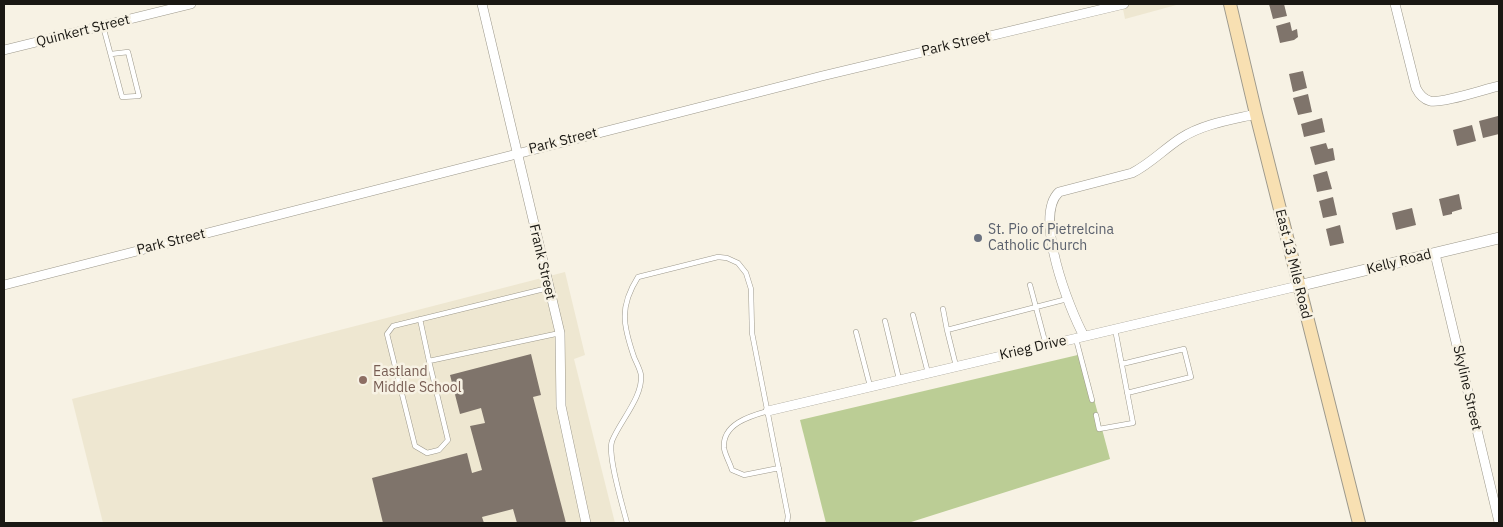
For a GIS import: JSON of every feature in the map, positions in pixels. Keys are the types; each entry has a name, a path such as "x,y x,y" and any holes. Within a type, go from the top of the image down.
{"main road":[{"name":"East 13 Mile Road","path":"1230,4 1298,286 1359,523"}],"street":[{"name":"Quinkert Street","path":"4,50 191,4"},
{"name":"Frank Street","path":"482,4 560,333 561,406 586,523"},
{"name":"Park Street","path":"4,285 822,76 1124,4"},
{"path":"1395,4 1416,88 1424,98 1430,101 1441,101 1499,86"},
{"path":"1080,337 1052,245 1050,213 1054,196 1059,192 1142,168 1182,137 1199,128 1256,114"},
{"name":"Kelly Road","path":"1298,286 1499,238"},
{"name":"Skyline Street","path":"1435,254 1499,522"},
{"name":"Krieg Drive","path":"768,410 1298,286"}],"lane":[{"path":"103,26 122,97 139,96 128,52 111,54"},
{"path":"627,523 612,457 612,442 637,394 641,375 626,330 624,308 630,290 638,277 718,257 727,258 738,263 746,273 752,289 752,333 788,516 787,523"},
{"path":"1030,286 1046,345"},
{"path":"420,319 448,440 439,450 427,453 415,446 387,334 392,326 420,319 548,288"},
{"path":"947,330 1067,299"},
{"path":"943,309 956,366"},
{"path":"913,315 928,373"},
{"path":"885,321 899,380"},
{"path":"1096,415 1100,429 1133,422 1115,329"},
{"path":"856,332 870,386"},
{"path":"429,361 560,333"},
{"path":"1080,337 1092,400"},
{"path":"1122,364 1184,349 1191,377 1127,393"},
{"path":"768,410 749,416 733,426 724,436 724,449 732,470 744,475 778,468"}],"shaded area":[{"path":"1122,4 1180,4 1125,19"},
{"name":"Eastland Middle School","path":"565,272 585,355 574,359 615,523 103,523 72,399"}],"green space":[{"path":"1082,354 1110,459 908,523 826,523 800,420"}],"building":[{"path":"1269,4 1284,4 1287,16 1273,19"},
{"path":"1290,22 1292,31 1297,29 1298,37 1294,40 1280,43 1276,26"},
{"path":"1303,71 1307,88 1293,92 1289,74"},
{"path":"1308,94 1312,112 1298,115 1293,98"},
{"path":"1498,116 1499,134 1483,138 1479,121"},
{"path":"1322,118 1325,132 1304,137 1301,124"},
{"path":"1472,125 1476,141 1457,146 1453,130"},
{"path":"1326,143 1328,149 1333,148 1335,160 1315,165 1310,147"},
{"path":"1327,171 1332,189 1317,192 1313,175"},
{"path":"1459,194 1462,209 1443,216 1439,199"},
{"path":"1333,197 1337,215 1323,218 1319,201"},
{"path":"1412,208 1416,225 1396,230 1392,213"},
{"path":"1340,225 1344,243 1330,246 1326,229"},
{"path":"531,354 541,395 533,397 566,523 517,523 513,509 482,517 484,523 383,523 372,478 467,453 472,473 482,470 470,426 485,423 481,408 460,414 450,375"}],"place":[{"name":"St. Pio of Pietrelcina Catholic Church","path":"978,238"},
{"name":"Eastland Middle School","path":"363,380"}]}
